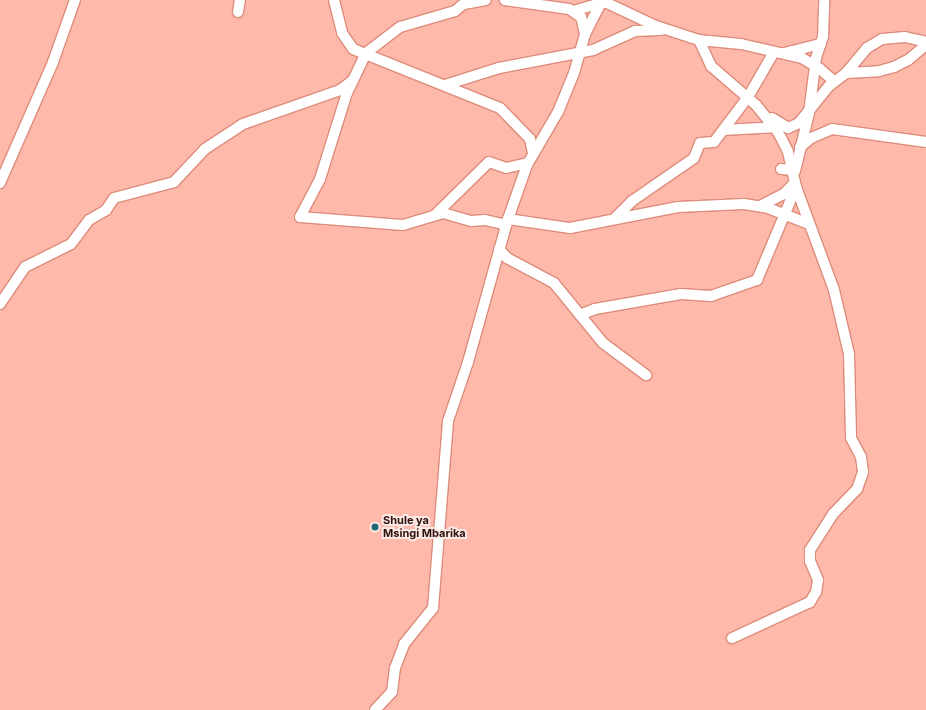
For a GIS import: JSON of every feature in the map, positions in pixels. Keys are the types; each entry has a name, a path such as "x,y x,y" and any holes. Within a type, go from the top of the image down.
{"street":[{"path":"0,183 53,62 75,0"},
{"path":"238,12 240,0"},
{"path":"334,0 345,40 353,50 446,85 502,109 530,139 533,153"},
{"path":"486,0 466,2 455,11 400,27 365,55 352,81 320,179 300,217 403,225 436,214 570,228 616,217 678,207 744,204 760,206 809,224"},
{"path":"505,0 548,4 573,11 581,17 585,34"},
{"path":"580,315 595,309 681,294 711,296 753,282 758,278 764,268 795,178 800,147 807,137 808,114 815,65 821,44 824,0"},
{"path":"573,11 602,1 667,30 699,40 741,44 815,65 834,81"},
{"path":"375,710 392,692 395,668 404,644 433,608 448,421 466,369 499,249 527,163 558,112 581,51 585,34 602,1"},
{"path":"446,85 499,68 600,48 635,31 667,30"},
{"path":"723,130 774,126 788,128 796,125 808,114 834,81 846,73 863,52 882,39 894,36 926,42"},
{"path":"699,40 710,66 748,97 765,114 774,126 788,152 809,224 834,290 848,354 851,438 861,457 863,472 857,488 833,514 810,550 810,561 818,580 816,592 810,602 732,638"},
{"path":"616,217 632,201 694,158 700,143 714,142 748,97 776,55 821,44"},
{"path":"846,73 879,71 894,67 908,60 926,45"},
{"path":"0,304 25,267 71,244 89,220 106,210 114,198 174,182 206,149 243,124 340,90 352,81"},
{"path":"765,114 788,128 807,137 832,129 926,142"},
{"path":"436,214 490,161 506,168 527,163"},
{"path":"781,169 795,178"},
{"path":"760,206 784,194 795,178"},
{"path":"499,249 507,258 549,279 561,289 580,315 606,345 646,375"}],"place":[{"name":"Shule ya Msingi Mbarika","path":"375,527"}]}
